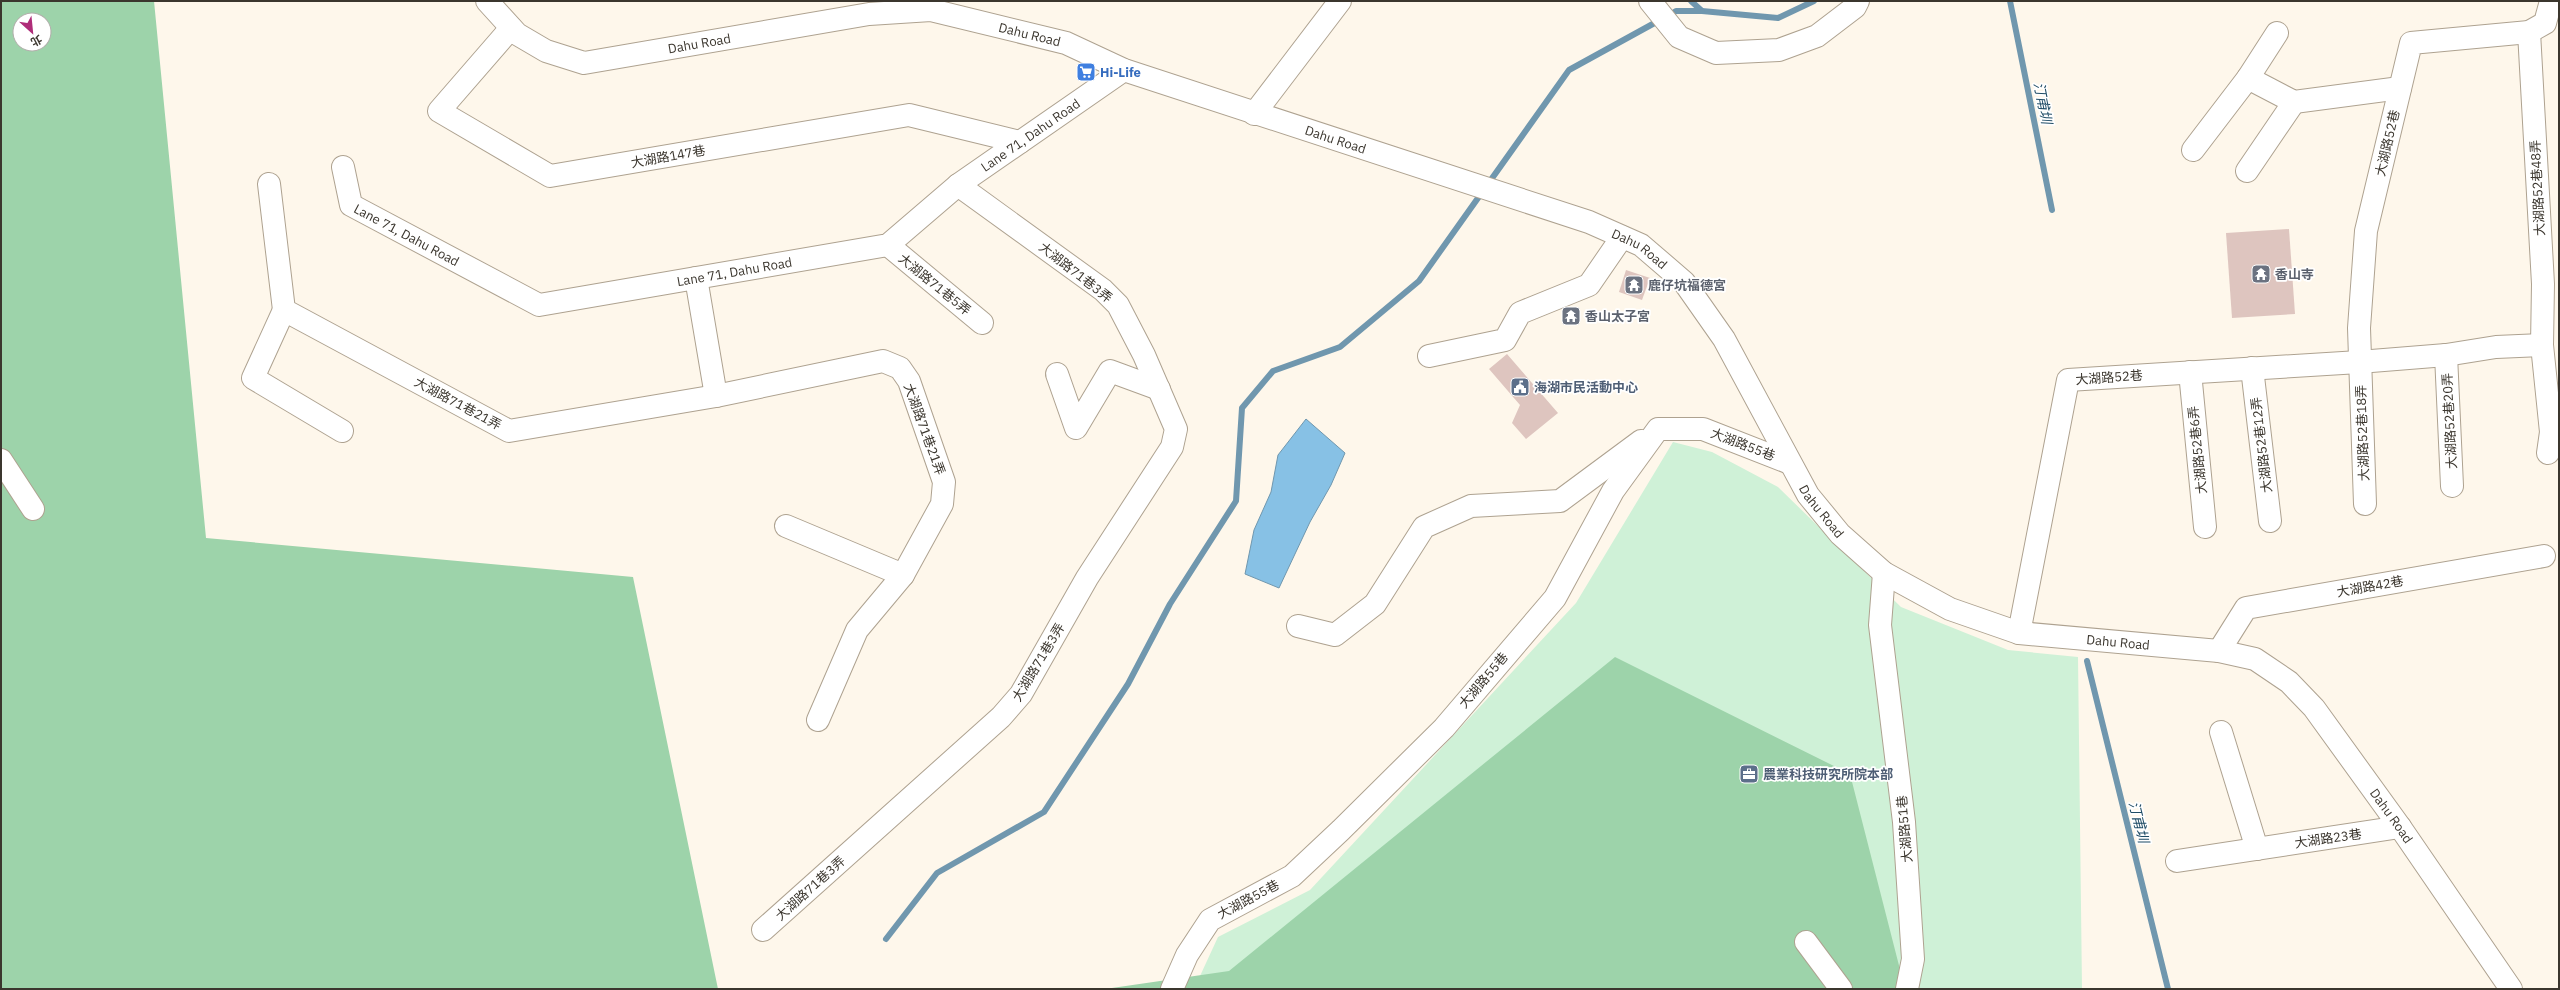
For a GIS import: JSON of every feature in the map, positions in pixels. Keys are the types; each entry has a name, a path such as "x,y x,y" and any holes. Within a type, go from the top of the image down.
{"street":[{"name":"Dahu Road","path":"487,1 516,34 546,51 584,62 869,14 930,10 1066,42 1124,70 1254,114 1589,222 1641,245 1684,282 1724,339 1808,495 1840,534 1884,573 1950,610 2019,633 2218,651 2255,659 2289,682 2314,708 2400,828 2511,989"},
{"path":"1254,114 1340,1"},
{"path":"1655,3 1678,37 1716,53 1779,50 1805,41 1817,36 1855,7 1858,1"},
{"path":"2529,32 2545,23 2551,1"},
{"name":"大湖路147巷","path":"511,28 439,111 550,176 909,115 1020,142"},
{"name":"大湖路52巷","path":"2359,362 2359,328 2366,231 2411,43 2529,32"},
{"name":"大湖路52巷48弄","path":"2529,32 2543,284 2542,345 2551,432 2548,453"},
{"path":"2193,150 2248,78 2277,33"},
{"name":"Lane 71, Dahu Road","path":"343,167 351,205 539,306 888,244 958,185 1124,70"},
{"path":"2248,78 2294,102 2400,88"},
{"path":"2247,171 2294,102"},
{"path":"269,184 284,310 253,378 342,431"},
{"name":"大湖路71巷3弄","path":"763,930 1001,717 1021,694 1087,578 1172,447 1176,430 1144,355 1118,305 1104,290 958,185"},
{"path":"1429,356 1506,340 1520,313 1589,285 1622,237"},
{"name":"大湖路71巷5弄","path":"888,244 982,323"},
{"path":"696,278 716,396"},
{"name":"大湖路71巷21弄","path":"284,310 509,431 716,396 883,361 900,368 909,381 944,482 942,504 903,575 857,630 818,720"},
{"name":"大湖路52巷","path":"2019,633 2068,380 2359,362 2446,355 2496,346 2542,345"},
{"name":"大湖路52巷20弄","path":"2446,355 2452,486"},
{"name":"大湖路52巷18弄","path":"2359,362 2365,504"},
{"name":"大湖路52巷12弄","path":"2252,368 2270,521"},
{"path":"1057,374 1076,428 1110,371 1159,389"},
{"name":"大湖路52巷6弄","path":"2190,372 2205,527"},
{"path":"1298,626 1335,634 1375,604 1424,527 1471,506 1560,501 1658,429"},
{"name":"大湖路55巷","path":"1172,989 1187,955 1210,920 1292,876 1444,728 1555,598 1613,491 1658,429 1703,429 1790,463"},
{"path":"1,460 33,509"},
{"path":"786,526 903,575"},
{"name":"大湖路42巷","path":"2218,651 2246,608 2544,556"},
{"name":"大湖路51巷","path":"1884,573 1880,625 1904,822 1913,959 1907,989"},
{"path":"2221,732 2257,849"},
{"name":"大湖路23巷","path":"2177,861 2400,828"},
{"path":"1806,942 1841,989"}],"green space":[{"path":"1,1 154,1 206,538 633,577 718,989 1,989"},
{"name":"農業科技研究所院本部","path":"1673,442 1712,452 1778,487 1901,607 2008,650 2078,657 2082,989 1194,989 1218,937 1310,890 1576,603"},
{"path":"1615,657 1850,774 1905,989 1105,989 1229,971"}],"water":[{"path":"1306,419 1345,453 1331,485 1310,522 1279,588 1245,574 1254,530 1271,492 1278,455"}],"building":[{"name":"香山寺","path":"2289,229 2295,314 2232,318 2226,233"},
{"name":"鹿仔坑福德宮","path":"1626,270 1650,278 1642,300 1619,292"},
{"name":"海湖市民活動中心","path":"1507,354 1558,413 1526,439 1512,423 1520,405 1489,369"}],"waterway":[{"path":"1691,1 1702,11 1778,18 1814,1"},
{"name":"汀甫圳","path":"2010,1 2052,210"},
{"path":"1668,16 1676,11 1702,11"},
{"path":"886,939 937,873 1044,812 1128,684 1170,604 1236,501 1242,408 1273,371 1340,347 1419,281 1569,70 1660,20"},
{"name":"汀甫圳","path":"2087,661 2168,989"}],"place":[{"name":"Hi-Life","path":"1086,72"},
{"name":"香山寺","path":"2261,274"},
{"name":"鹿仔坑福德宮","path":"1634,285"},
{"name":"香山太子宮","path":"1571,316"},
{"name":"海湖市民活動中心","path":"1520,387"},
{"name":"農業科技研究所院本部","path":"1749,774"}]}
